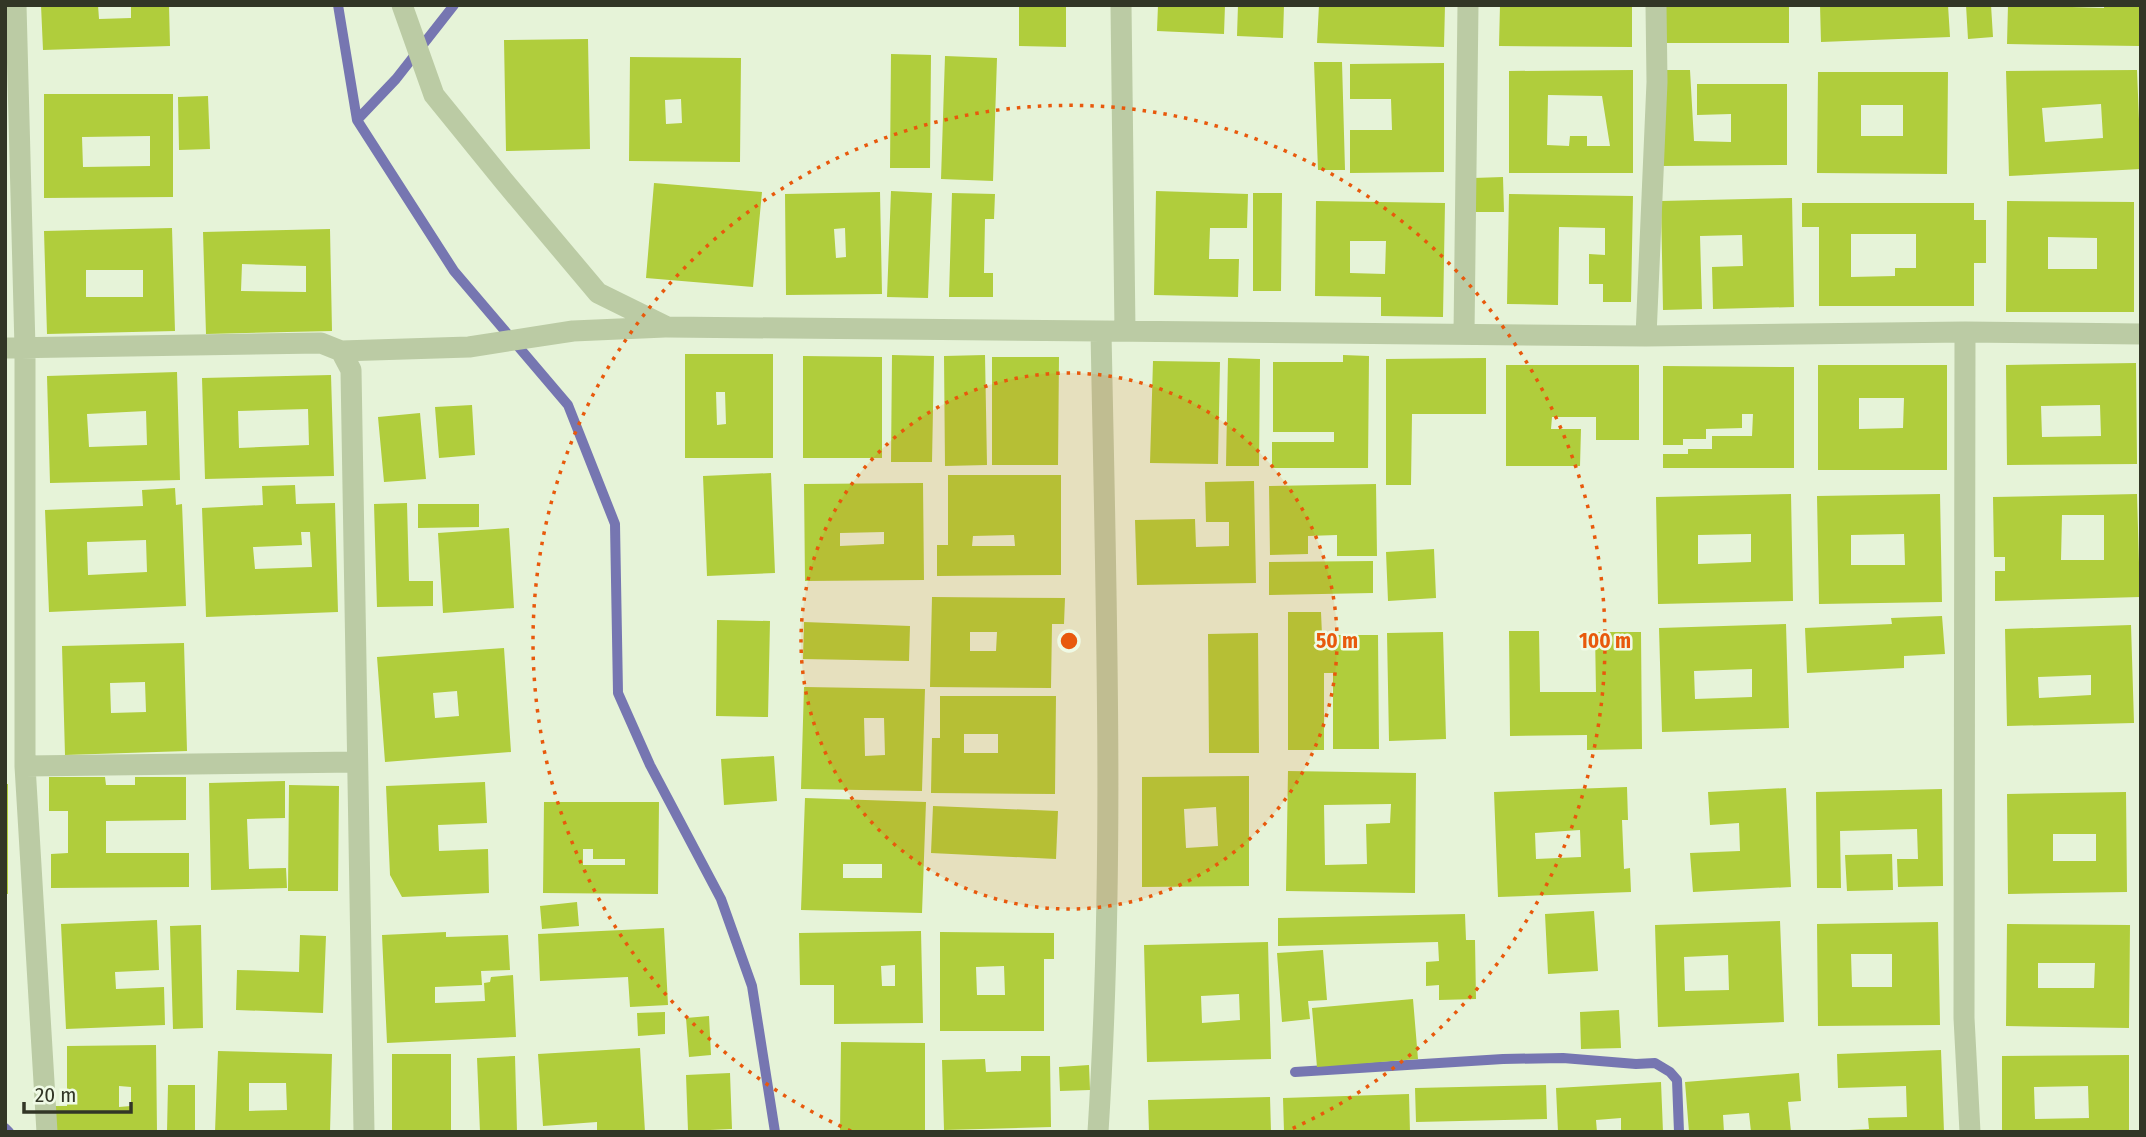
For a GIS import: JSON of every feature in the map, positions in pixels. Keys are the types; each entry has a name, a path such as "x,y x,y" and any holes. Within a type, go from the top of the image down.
{"street":[{"path":"16,5 11,71 15,619 47,1132"},
{"path":"402,5 434,94 503,180 598,293 667,327"},
{"path":"1121,5 1125,331"},
{"path":"1464,334 1468,5"},
{"path":"1646,336 1657,82 1656,5"},
{"path":"15,348 321,343 341,351 469,347 573,331 667,327 1646,336 1965,332 2141,334"},
{"path":"1098,1132 1106,1013 1108,694 1101,331"},
{"path":"1965,332 1964,1018 1970,1132"},
{"path":"341,351 351,370 364,1132"},
{"path":"25,766 357,762"}],"building":[{"path":"41,5 98,5 99,19 131,18 131,5 169,5 170,46 43,50"},
{"path":"1019,5 1066,5 1066,47 1019,46"},
{"path":"1158,5 1225,5 1224,34 1157,31"},
{"path":"1238,5 1284,5 1283,38 1237,36"},
{"path":"1319,5 1445,5 1444,47 1317,43"},
{"path":"1500,5 1632,5 1632,47 1499,46"},
{"path":"1664,5 1789,5 1789,43 1664,43"},
{"path":"1820,5 1948,5 1950,37 1821,42"},
{"path":"1966,5 1991,5 1993,37 1968,39"},
{"path":"2008,5 2104,8 2104,5 2140,5 2139,46 2007,44"},
{"path":"588,39 590,149 506,151 504,40"},
{"path":"891,54 931,55 930,168 890,168"},
{"path":"945,56 997,58 993,181 941,179"},
{"path":"630,57 741,58 740,162 629,161","holes":["681,99 682,123 666,124 665,100"]},
{"path":"1314,62 1342,62 1345,170 1318,170"},
{"path":"1444,63 1444,172 1350,173 1350,130 1392,130 1391,99 1350,99 1350,64"},
{"path":"1633,70 1633,173 1509,173 1509,71","holes":["1548,95 1602,96 1610,146 1587,146 1587,136 1570,136 1569,146 1547,145"]},
{"path":"1662,70 1690,70 1694,141 1731,142 1731,114 1697,115 1697,84 1787,84 1787,165 1662,166"},
{"path":"2137,70 2141,169 2009,176 2006,71","holes":["2101,104 2103,138 2045,142 2042,108"]},
{"path":"1818,72 1948,72 1947,174 1817,173","holes":["1861,105 1903,105 1903,136 1861,136"]},
{"path":"44,94 173,94 173,197 44,198","holes":["150,136 150,166 83,167 82,137"]},
{"path":"208,96 210,149 179,150 178,97"},
{"path":"1503,177 1504,212 1474,212 1473,178"},
{"path":"654,183 762,192 753,287 646,278"},
{"path":"891,191 932,193 928,298 887,297"},
{"path":"1156,191 1248,194 1247,228 1210,228 1209,259 1239,259 1238,297 1154,295"},
{"path":"880,192 882,294 786,295 785,194","holes":["845,228 846,257 836,258 834,229"]},
{"path":"952,193 995,194 994,219 985,219 984,273 993,273 993,297 949,297"},
{"path":"1253,193 1282,193 1281,291 1253,291"},
{"path":"1509,194 1633,196 1631,302 1603,302 1603,284 1589,284 1589,254 1605,255 1605,228 1559,227 1558,305 1507,304"},
{"path":"1792,198 1794,307 1713,309 1712,267 1743,266 1742,235 1700,236 1702,309 1663,310 1661,201"},
{"path":"1316,201 1445,203 1443,317 1381,316 1381,297 1315,296","holes":["1350,241 1386,241 1385,274 1350,273"]},
{"path":"2007,201 2134,202 2134,312 2006,312","holes":["2048,237 2097,238 2097,269 2048,269"]},
{"path":"1802,203 1974,203 1974,220 1986,220 1986,263 1974,263 1974,306 1819,306 1819,227 1802,227","holes":["1851,234 1916,234 1916,268 1895,268 1895,276 1851,277"]},
{"path":"172,228 175,331 47,334 44,231","holes":["86,270 143,270 143,297 86,297"]},
{"path":"330,229 332,331 206,334 203,232","holes":["242,264 306,266 306,292 241,291"]},
{"path":"685,354 773,354 773,458 685,458","holes":["716,392 725,392 726,424 717,425"]},
{"path":"892,355 934,356 932,462 891,462"},
{"path":"985,355 987,465 945,466 944,356"},
{"path":"1343,355 1369,356 1368,468 1272,468 1272,442 1334,442 1334,432 1273,432 1273,362 1343,362"},
{"path":"803,356 882,357 882,458 803,458"},
{"path":"992,357 1059,357 1058,465 992,465"},
{"path":"1228,358 1260,359 1259,466 1226,466"},
{"path":"1486,358 1486,414 1412,414 1411,485 1386,485 1386,359"},
{"path":"1153,361 1220,362 1218,464 1150,463"},
{"path":"2136,363 2137,464 2007,465 2006,365","holes":["2100,405 2101,436 2042,437 2041,406"]},
{"path":"1506,365 1639,365 1639,440 1596,440 1596,417 1552,417 1551,429 1581,429 1580,466 1506,466"},
{"path":"1818,365 1947,365 1947,470 1818,470","holes":["1859,398 1904,398 1903,428 1859,429"]},
{"path":"1663,366 1794,367 1794,468 1663,468 1663,454 1688,454 1688,449 1712,449 1712,436 1752,436 1753,414 1742,414 1742,428 1706,429 1706,439 1683,439 1683,445 1663,445"},
{"path":"177,372 180,480 50,483 47,376","holes":["146,411 147,445 89,447 87,414"]},
{"path":"331,375 334,476 205,479 202,378","holes":["308,409 309,445 239,448 238,411"]},
{"path":"472,405 475,455 439,458 435,407"},
{"path":"420,413 426,479 384,482 378,417"},
{"path":"771,473 775,573 707,576 703,476"},
{"path":"948,475 1061,475 1061,575 937,576 937,545 948,545","holes":["1014,535 1015,546 972,546 973,536"]},
{"path":"1254,481 1256,583 1137,585 1135,520 1195,519 1196,547 1229,546 1229,522 1206,522 1205,482"},
{"path":"923,483 924,580 805,581 804,484","holes":["884,532 884,544 840,546 840,533"]},
{"path":"1376,484 1377,556 1337,556 1337,535 1308,536 1308,554 1270,555 1269,486"},
{"path":"295,485 296,504 335,503 338,612 206,617 202,508 263,505 262,486","holes":["301,532 310,532 312,567 255,569 253,547 302,545"]},
{"path":"175,488 176,505 182,504 186,606 49,612 45,510 143,506 142,490","holes":["146,540 147,572 88,575 87,542"]},
{"path":"1791,494 1793,601 1658,604 1656,497","holes":["1751,534 1751,562 1698,564 1698,535"]},
{"path":"1940,494 1942,602 1819,604 1817,496","holes":["1904,534 1905,565 1851,565 1851,535"]},
{"path":"2137,494 2140,597 1995,601 1995,571 2005,571 2005,557 1994,557 1993,497","holes":["2062,515 2104,515 2104,560 2061,560"]},
{"path":"407,503 409,581 433,581 433,606 377,607 374,504"},
{"path":"418,504 479,504 479,527 418,528"},
{"path":"509,528 514,608 443,613 438,533"},
{"path":"1434,549 1436,598 1388,601 1386,552"},
{"path":"1373,561 1373,593 1269,595 1269,562"},
{"path":"932,597 1065,598 1064,624 1052,624 1051,688 930,687","holes":["970,632 997,632 996,651 970,651"]},
{"path":"1288,612 1321,612 1322,635 1378,635 1379,749 1333,749 1333,673 1324,673 1324,750 1288,750"},
{"path":"1942,616 1945,654 1904,656 1904,668 1807,673 1805,628 1892,624 1891,618"},
{"path":"717,620 770,621 768,717 716,716"},
{"path":"804,622 910,626 909,661 803,659"},
{"path":"1786,624 1789,728 1662,732 1659,628","holes":["1752,669 1752,697 1695,699 1694,671"]},
{"path":"2131,625 2134,723 2007,726 2005,629","holes":["2091,675 2091,695 2039,698 2038,677"]},
{"path":"1509,631 1539,631 1540,692 1596,692 1595,632 1641,632 1642,749 1587,750 1587,735 1510,736"},
{"path":"1443,632 1446,739 1389,741 1387,633"},
{"path":"1258,633 1259,753 1209,753 1208,634"},
{"path":"184,643 187,751 65,755 62,646","holes":["145,682 146,712 111,713 110,683"]},
{"path":"504,648 511,752 385,762 377,657","holes":["457,691 459,716 435,718 433,693"]},
{"path":"804,687 925,689 922,791 801,789","holes":["864,718 884,718 885,755 865,756"]},
{"path":"940,696 1056,696 1055,794 931,793 932,738 940,738","holes":["964,734 998,734 998,753 964,753"]},
{"path":"774,756 777,801 724,805 721,759"},
{"path":"1288,771 1416,773 1415,893 1286,891","holes":["1391,804 1390,823 1366,824 1367,864 1325,865 1324,805"]},
{"path":"1249,776 1249,886 1142,887 1142,777","holes":["1216,807 1218,846 1186,848 1184,809"]},
{"path":"49,777 105,777 106,785 135,785 135,777 186,777 186,820 106,821 106,853 189,853 189,887 51,888 51,854 68,853 68,811 49,811"},
{"path":"285,781 285,818 247,819 249,869 286,868 287,888 211,890 209,783"},
{"path":"485,782 487,823 438,825 439,851 488,849 489,893 402,897 390,875 386,786"},
{"path":"5,784 8,784 8,894 5,894"},
{"path":"289,785 339,786 338,891 288,891"},
{"path":"1627,787 1628,820 1622,820 1624,869 1630,868 1631,892 1498,897 1494,792","holes":["1580,830 1581,857 1536,859 1535,833"]},
{"path":"1786,788 1791,887 1693,892 1690,853 1740,851 1739,823 1710,825 1708,792"},
{"path":"1942,789 1943,886 1898,887 1897,859 1918,859 1917,829 1840,831 1841,888 1817,888 1816,792"},
{"path":"2126,792 2127,892 2008,894 2007,794","holes":["2053,834 2096,834 2096,861 2053,861"]},
{"path":"805,798 926,802 922,913 801,910","holes":["843,864 882,864 882,878 843,878"]},
{"path":"544,802 659,802 658,894 543,893","holes":["583,849 593,849 593,859 625,859 625,865 583,865"]},
{"path":"933,806 1058,811 1056,859 931,853"},
{"path":"1892,854 1893,890 1847,891 1845,855"},
{"path":"577,902 579,926 542,929 540,906"},
{"path":"1594,911 1598,971 1548,974 1545,914"},
{"path":"1465,914 1466,940 1475,940 1476,999 1439,1000 1439,985 1426,986 1426,962 1439,961 1438,942 1278,946 1278,918"},
{"path":"157,920 159,970 115,972 116,989 164,987 165,1025 66,1029 61,924"},
{"path":"1780,921 1784,1022 1658,1027 1655,925","holes":["1728,955 1729,990 1685,991 1684,957"]},
{"path":"1938,922 1940,1025 1818,1026 1817,924","holes":["1851,954 1892,954 1892,987 1852,987"]},
{"path":"2007,924 2130,925 2129,1028 2006,1026","holes":["2038,963 2095,963 2094,988 2038,988"]},
{"path":"201,925 203,1028 173,1029 170,926"},
{"path":"664,928 668,1005 630,1007 628,977 540,981 538,934"},
{"path":"921,931 923,1023 834,1024 834,985 800,985 799,933","holes":["895,965 895,986 882,986 881,966"]},
{"path":"446,932 446,937 508,935 510,970 481,971 482,985 435,987 435,1003 485,1001 484,983 490,982 491,977 513,975 516,1037 387,1043 382,935"},
{"path":"940,932 1054,933 1054,959 1044,959 1044,1031 940,1031","holes":["1004,966 1005,995 977,995 976,967"]},
{"path":"300,935 326,936 323,1013 236,1010 237,970 299,972"},
{"path":"1268,942 1271,1059 1147,1062 1144,945","holes":["1239,994 1240,1020 1202,1023 1201,996"]},
{"path":"1323,950 1327,1000 1308,1001 1310,1019 1282,1022 1277,953"},
{"path":"1413,999 1418,1059 1317,1067 1312,1008"},
{"path":"1619,1010 1621,1048 1581,1049 1580,1012"},
{"path":"665,1012 665,1034 638,1036 637,1013"},
{"path":"709,1016 711,1055 689,1057 686,1018"},
{"path":"841,1042 925,1043 925,1132 840,1132"},
{"path":"156,1045 157,1132 54,1132 54,1106 67,1106 67,1046","holes":["119,1086 131,1087 131,1106 119,1107"]},
{"path":"640,1048 645,1132 597,1132 597,1122 543,1126 538,1054"},
{"path":"1941,1050 1944,1132 1849,1132 1869,1129 1868,1118 1907,1117 1906,1086 1838,1088 1837,1054"},
{"path":"218,1051 332,1054 330,1132 215,1132","holes":["249,1083 286,1083 287,1110 249,1111"]},
{"path":"392,1054 451,1054 451,1132 392,1132"},
{"path":"2129,1055 2129,1132 2002,1132 2002,1056","holes":["2088,1086 2089,1118 2035,1119 2034,1087"]},
{"path":"515,1056 517,1132 480,1132 477,1058"},
{"path":"1021,1056 1050,1056 1051,1127 944,1130 942,1060 985,1059 986,1072 1021,1071"},
{"path":"1089,1065 1090,1090 1060,1091 1059,1067"},
{"path":"730,1073 732,1129 688,1131 686,1075"},
{"path":"1799,1073 1801,1101 1788,1102 1791,1132 1751,1132 1749,1113 1723,1115 1724,1132 1689,1132 1685,1082"},
{"path":"1661,1082 1663,1132 1621,1132 1621,1118 1596,1120 1597,1132 1558,1132 1556,1088"},
{"path":"168,1085 195,1085 195,1132 167,1132"},
{"path":"1546,1085 1547,1119 1416,1122 1415,1088"},
{"path":"1409,1094 1410,1132 1284,1132 1283,1098"},
{"path":"1270,1097 1271,1132 1149,1132 1148,1100"}],"waterway":[{"path":"338,5 357,120 454,271 568,405 615,524 618,693 650,765 721,899 752,986 775,1132"},
{"path":"357,120 396,79 454,5"},
{"path":"1295,1072 1503,1059 1563,1058 1655,1063 1677,1080 1679,1132"},
{"path":"5,1128 9,1132"}]}
